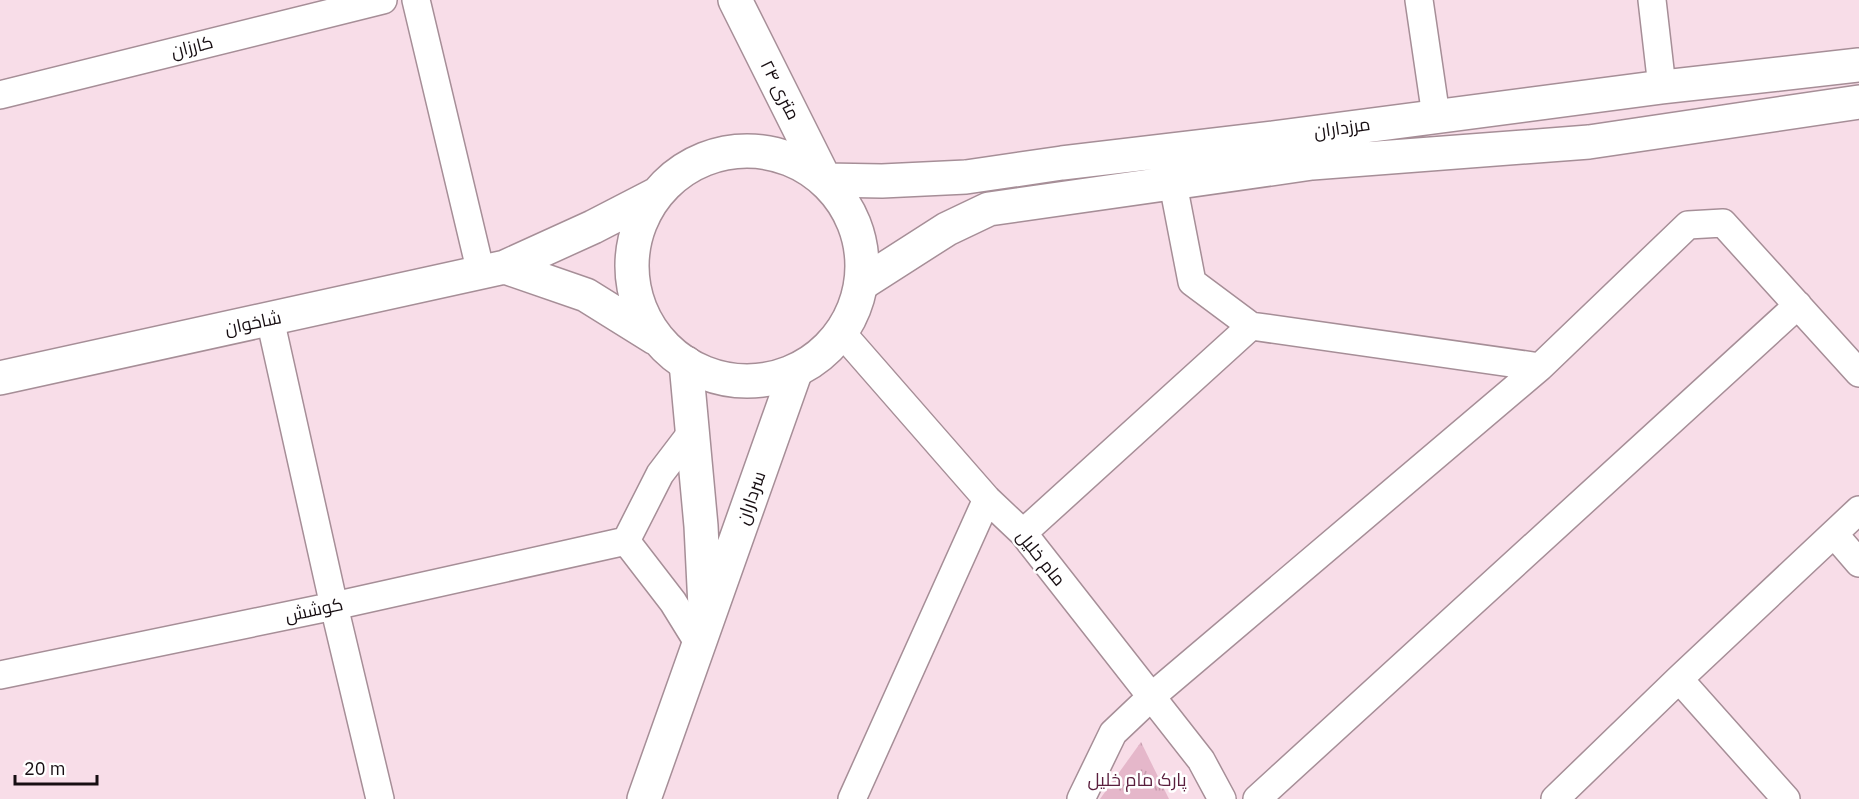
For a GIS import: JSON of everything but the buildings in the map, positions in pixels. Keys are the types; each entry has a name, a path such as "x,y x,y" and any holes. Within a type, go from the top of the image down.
{"street":[{"name":"کارزان","path":"0,95 383,0"},
{"path":"416,0 493,270 586,295 657,339 686,363 719,380 758,382 795,373 824,351 850,322 861,284 860,244 849,211 825,180 793,159 755,150 718,154 682,170 655,195 638,230 631,266 638,304 657,339"},
{"name":"۲۴ متری","path":"735,0 825,180"},
{"path":"1419,0 1436,116"},
{"path":"1652,0 1662,87"},
{"name":"مرزداران","path":"825,180 882,181 966,177 1662,87 1859,65"},
{"name":"مرزداران","path":"861,284 947,229 989,209 1311,163 1589,142 1859,102"},
{"path":"1173,184 1192,282 1251,326 1540,367"},
{"name":"شاخوان","path":"0,378 493,270 593,228 655,195"},
{"path":"1081,799 1113,733 1151,697 1540,367 1688,225 1723,223 1859,373"},
{"path":"1257,799 1798,305"},
{"path":"270,319 380,799"},
{"path":"1023,533 1251,326"},
{"name":"مام خلیل","path":"841,332 987,499 1023,533 1201,760 1222,799"},
{"name":"سرداران","path":"686,363 701,526 703,633"},
{"name":"سرداران","path":"644,799 795,373"},
{"path":"692,432 660,474 626,541 673,602 703,633"},
{"path":"852,799 987,499"},
{"path":"1555,799 1678,679 1859,510"},
{"path":"1834,534 1859,563"},
{"name":"کوشش","path":"0,675 334,606 626,541"},
{"path":"1678,679 1786,799"}],"green space":[{"name":"پارک مام خلیل","path":"1141,742 1169,799 1100,799"}]}
